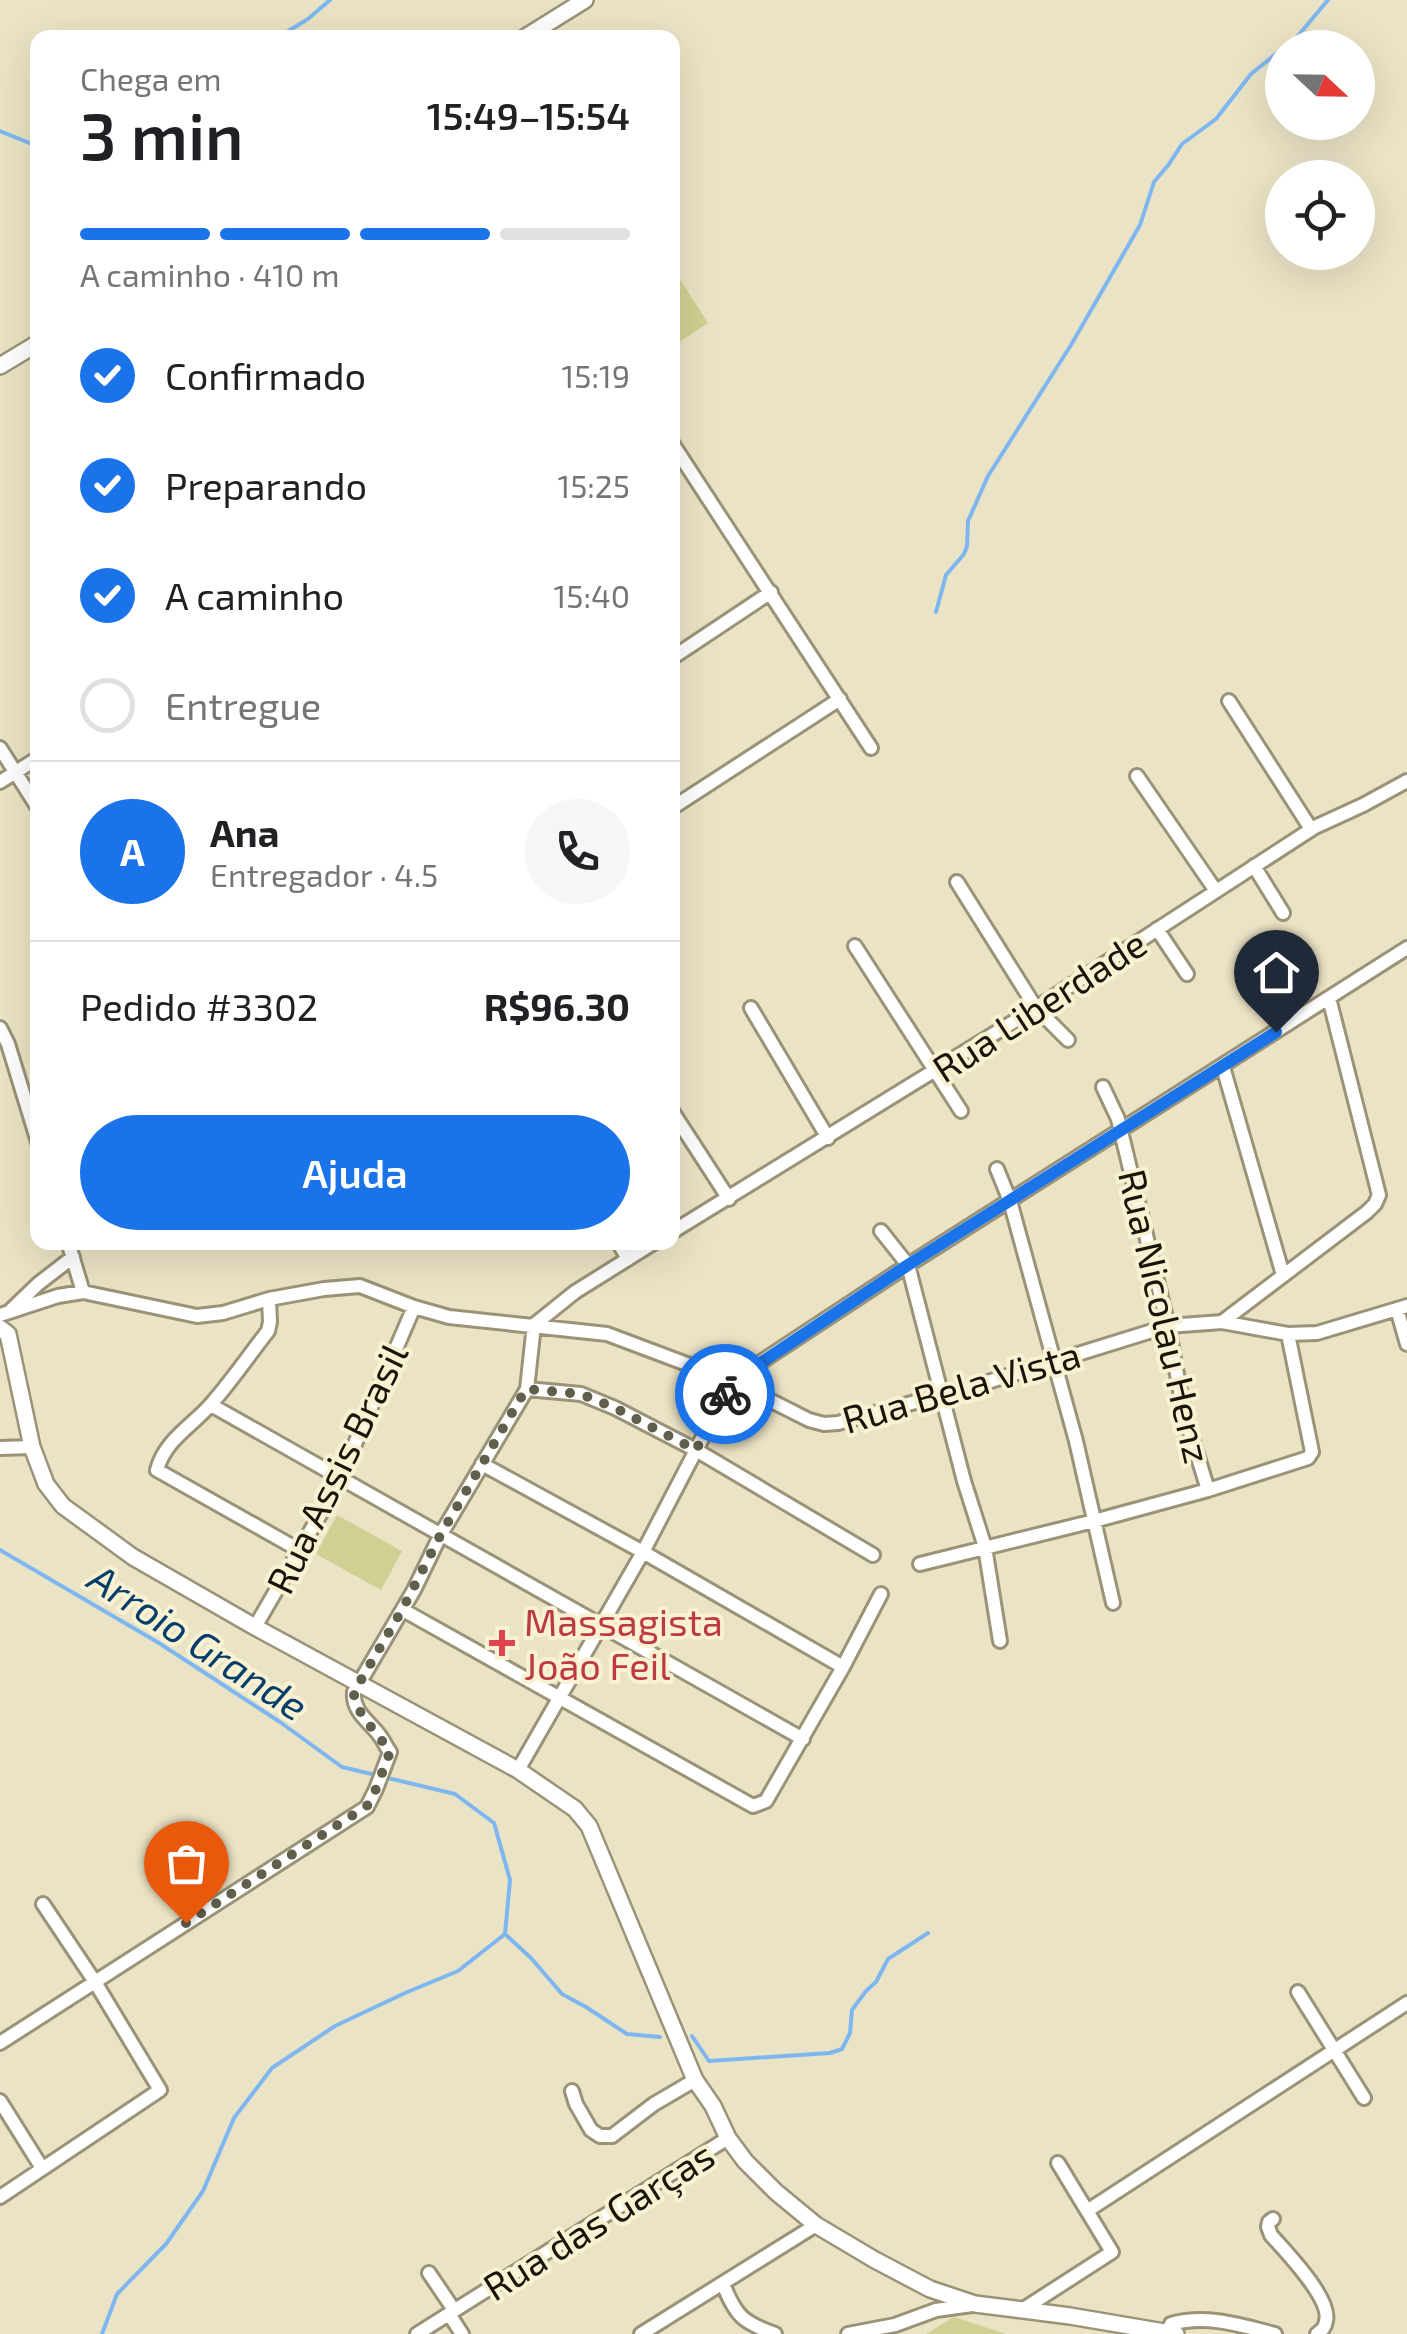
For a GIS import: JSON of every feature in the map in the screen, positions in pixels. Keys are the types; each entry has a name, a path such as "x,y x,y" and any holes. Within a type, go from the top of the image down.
{"main road":[{"path":"537,30 585,0"},
{"path":"0,366 30,348"},
{"path":"2,1319 32,1446 46,1484 63,1506 133,1557 255,1628 518,1770 575,1810 589,1826 695,2080 728,2138 776,2192 816,2225 930,2289 975,2304 1172,2332"}],"street":[{"path":"680,455 871,748"},
{"path":"680,653 771,592"},
{"path":"680,803 840,700"},
{"path":"1229,700 1310,829"},
{"path":"0,748 30,795"},
{"path":"0,782 30,763"},
{"path":"1137,776 1216,891"},
{"name":"Rua Liberdade","path":"680,1227 935,1072 1310,829 1407,781"},
{"path":"1254,866 1282,913"},
{"path":"957,882 1036,1008 1068,1040"},
{"path":"1157,929 1187,974"},
{"path":"854,946 961,1111"},
{"path":"518,1770 643,1552 732,1382 908,1265 1407,948"},
{"path":"1222,1322 1366,1212 1379,1194 1330,998"},
{"path":"751,1008 828,1138"},
{"path":"0,1028 30,1116"},
{"path":"1222,1067 1283,1275"},
{"name":"Rua Nicolau Henz","path":"1103,1087 1121,1130 1168,1326 1184,1412 1208,1490"},
{"path":"680,1123 729,1198"},
{"path":"998,1169 1076,1441 1113,1604"},
{"path":"881,1232 908,1265 985,1547 1000,1641"},
{"path":"71,1250 83,1292"},
{"path":"623,1250 628,1258"},
{"path":"0,2043 367,1806 390,1752 353,1702 354,1692 526,1389 534,1325 576,1292 642,1250"},
{"path":"2,1319 73,1257"},
{"name":"Rua Bela Vista","path":"2,1319 58,1296 83,1292 197,1316 324,1289 360,1286 449,1317 607,1334 732,1382 824,1424 941,1395 1168,1326 1222,1322 1288,1334 1317,1333 1402,1307"},
{"path":"270,1299 268,1331 211,1405 167,1449 157,1470 299,1550"},
{"name":"Rua Assis Brasil","path":"255,1628 339,1478 414,1307"},
{"path":"1402,1307 1407,1344"},
{"path":"920,1564 1208,1490 1308,1458 1312,1452 1288,1334"},
{"path":"526,1389 581,1394 615,1408 696,1450 873,1555"},
{"path":"211,1405 803,1738"},
{"path":"0,1448 32,1446"},
{"path":"482,1464 843,1667"},
{"path":"402,1610 753,1806 766,1801 881,1594"},
{"path":"0,2197 160,2090 43,1904"},
{"path":"1298,1992 1364,2098"},
{"path":"1087,2211 1407,2003"},
{"path":"572,2091 592,2130 600,2136 612,2136 654,2104 695,2080"},
{"path":"0,2101 42,2168"},
{"name":"Rua das Garças","path":"417,2334 728,2138"},
{"path":"1022,2310 1112,2252 1058,2163"},
{"path":"1273,2219 1268,2227 1271,2234 1305,2275 1326,2310 1327,2319 1317,2334"},
{"path":"641,2334 816,2225"},
{"path":"430,2273 462,2334"},
{"path":"722,2284 734,2312 748,2324 775,2334"},
{"path":"848,2334 895,2325 936,2310 975,2304"},
{"path":"1172,2332 1171,2324 1196,2319 1218,2320 1274,2334"}],"green space":[{"path":"680,279 708,323 680,341"},
{"path":"337,1515 402,1551 381,1590 316,1554"},
{"path":"954,2317 1006,2334 926,2334"}],"waterway":[{"path":"290,30 330,0"},
{"path":"1303,30 1328,0"},
{"path":"936,612 946,575 964,554 968,521 988,476 1071,345 1140,225 1154,182 1182,144 1216,119 1251,74 1265,63"},
{"path":"0,131 30,143"},
{"name":"Arroio Grande","path":"0,1550 159,1643 342,1767 455,1794 494,1823 510,1880 505,1934 458,1971 335,2026 272,2068 234,2118 203,2191 166,2244 117,2294 102,2334"},
{"path":"692,2036 709,2061 842,2049 850,2033 852,2010 876,1982 888,1959 928,1933"},
{"path":"505,1934 562,1994 627,2034 660,2037"}],"way so far":[{"path":"186,1923 367,1806 390,1752 353,1702 354,1692 526,1389 581,1394 696,1450 725,1394"}],"place":[{"name":"Massagista João Feil","path":"502,1643"}],"route":[{"path":"725,1394 732,1382 908,1265 1276,1032"}]}
